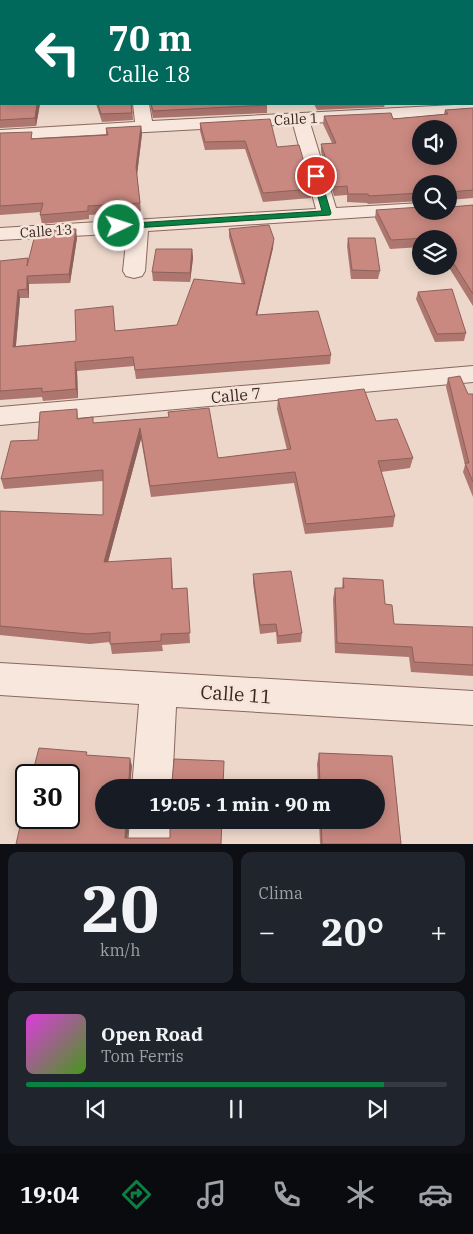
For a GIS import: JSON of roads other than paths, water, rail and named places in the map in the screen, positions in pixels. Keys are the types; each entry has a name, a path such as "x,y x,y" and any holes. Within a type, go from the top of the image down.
{"street":[{"path":"140,105 144,127"},
{"name":"Calle 1","path":"0,135 473,109"},
{"path":"300,119 327,213"},
{"name":"Calle 13","path":"0,234 412,209"},
{"path":"134,271 138,225"},
{"name":"Calle 7","path":"0,416 473,374"},
{"name":"Calle 11","path":"0,679 473,708"},
{"path":"153,779 159,688"},
{"path":"149,844 150,829"}]}
